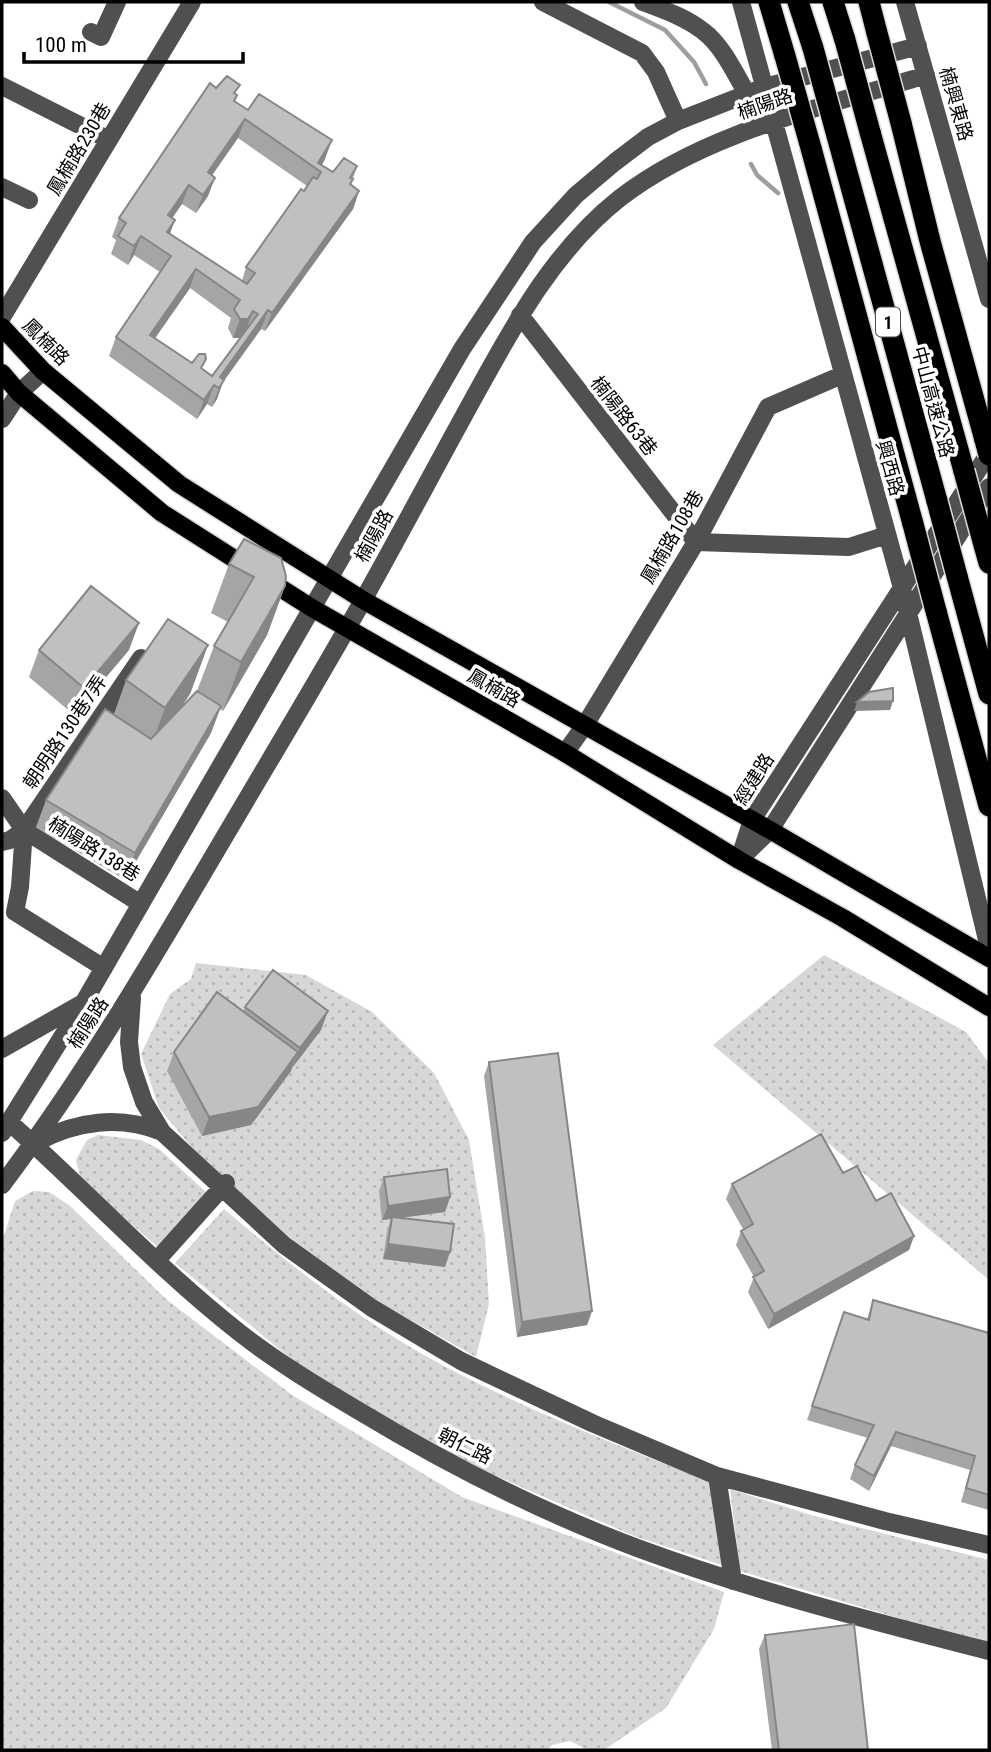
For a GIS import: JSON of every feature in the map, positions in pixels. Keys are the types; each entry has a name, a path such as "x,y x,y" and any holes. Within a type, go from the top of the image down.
{"highway":[{"path":"769,2 989,806"},
{"name":"中山高速公路","path":"799,2 989,694"},
{"name":"中山高速公路","path":"833,2 987,554"},
{"path":"869,2 930,241 988,449"}],"main road":[{"name":"鳳楠路","path":"2,327 43,372 179,484 363,600 770,830 989,958"},
{"name":"鳳楠路","path":"2,373 19,393 162,513 312,608 565,753 739,860 843,918 989,1007"}],"street":[{"path":"91,32 101,37 117,2"},
{"name":"鳳楠路230巷","path":"2,317 192,2"},
{"path":"543,2 642,53 656,72 678,121"},
{"path":"643,2 684,19 705,32 722,53 747,94"},
{"name":"興西路","path":"741,2 902,587 989,948"},
{"name":"楠興東路","path":"905,2 989,299"},
{"name":"楠陽路","path":"4,1126 84,1002 462,349 533,242 576,195 615,162 648,137 678,121 765,87 918,46"},
{"name":"楠陽路","path":"2,1185 132,995 363,600 520,316 556,264 591,223 626,193 675,161 775,122 926,75"},
{"path":"2,86 109,140"},
{"path":"2,187 29,200"},
{"name":"楠陽路63巷","path":"520,316 696,542"},
{"path":"2,419 19,393 43,372"},
{"name":"鳳楠路108巷","path":"565,753 585,725 696,542 768,407 842,375"},
{"name":"經建路","path":"739,860 752,820 988,449"},
{"path":"739,860 770,830 989,487"},
{"path":"696,542 849,547 887,534"},
{"name":"朝明路130巷7弄","path":"24,830 141,658"},
{"path":"2,798 24,830 20,887 14,909 18,916 104,968"},
{"path":"2,842 10,841 24,830"},
{"name":"楠陽路138巷","path":"24,830 141,904"},
{"path":"132,995 129,1042 132,1067 144,1102 162,1132 223,1185 284,1245 372,1308 461,1361 592,1423 718,1476 885,1521 989,1545"},
{"path":"2,1049 84,1002"},
{"path":"33,1143 60,1130 118,1121 162,1132"},
{"name":"朝仁路","path":"4,1126 33,1143 157,1260 241,1334 332,1395 426,1452 637,1548 733,1581 879,1623 989,1650"},
{"path":"157,1260 223,1185"},
{"path":"718,1476 733,1581"}],"shaded area":[{"path":"824,955 966,1032 989,1063 989,1280 713,1045"},
{"path":"196,963 306,975 372,1012 434,1073 469,1140 485,1238 489,1304 476,1357 381,1303 290,1238 199,1156 159,1108 141,1054 170,994 191,979"},
{"path":"98,1135 141,1140 159,1149 207,1193 158,1247 92,1190 80,1176 76,1160 87,1140"},
{"path":"33,1191 49,1192 69,1205 167,1300 292,1395 462,1497 724,1592 714,1629 666,1708 604,1750 588,1750 570,1741 552,1745 547,1750 2,1750 2,1242 15,1201"},
{"path":"224,1209 331,1294 416,1351 543,1414 711,1482 722,1565 634,1536 487,1472 420,1440 295,1362 175,1263"},
{"path":"730,1489 814,1516 989,1560 989,1642 740,1571"}],"building":[{"path":"227,76 240,85 234,93 237,95 234,101 248,110 259,94 332,140 318,163 333,172 344,158 357,166 350,178 353,179 350,184 359,191 272,313 268,310 220,377 224,380 219,388 214,385 204,400 116,337 171,256 141,236 134,246 118,236 126,223 119,218 210,83 216,88","holes":["245,119 321,172 317,179 313,177 304,191 301,189 246,267 255,273 247,284 167,232 175,220 168,215 189,185 203,195 215,178 208,172","196,269 240,300 234,309 240,319 248,319 253,311 258,314 212,376 201,368 206,359 205,354 199,354 192,363 150,335"]},
{"path":"244,539 281,558 286,576 285,586 241,662 214,646 254,577 229,564"},
{"path":"91,586 139,623 84,688 39,650"},
{"path":"168,619 208,645 165,708 126,680"},
{"path":"893,688 893,701 857,702 869,692"},
{"path":"197,691 221,706 135,853 46,800 105,709 151,739"},
{"path":"273,970 328,1011 300,1048 245,1007"},
{"path":"217,992 298,1052 258,1107 209,1117 174,1052"},
{"path":"558,1053 592,1311 522,1322 489,1062"},
{"path":"821,1134 843,1173 857,1166 876,1201 891,1193 914,1236 774,1314 753,1277 764,1271 741,1231 753,1224 732,1184"},
{"path":"447,1169 450,1197 388,1206 384,1177"},
{"path":"392,1217 454,1224 450,1252 388,1244"},
{"path":"873,1300 989,1333 989,1495 966,1488 975,1456 896,1432 874,1476 855,1465 874,1425 812,1406 844,1312 869,1320"},
{"path":"854,1624 868,1750 779,1750 765,1635"}],"waterway":[{"path":"609,2 665,30 694,62 706,84"},
{"path":"751,164 757,175 778,193"}]}
